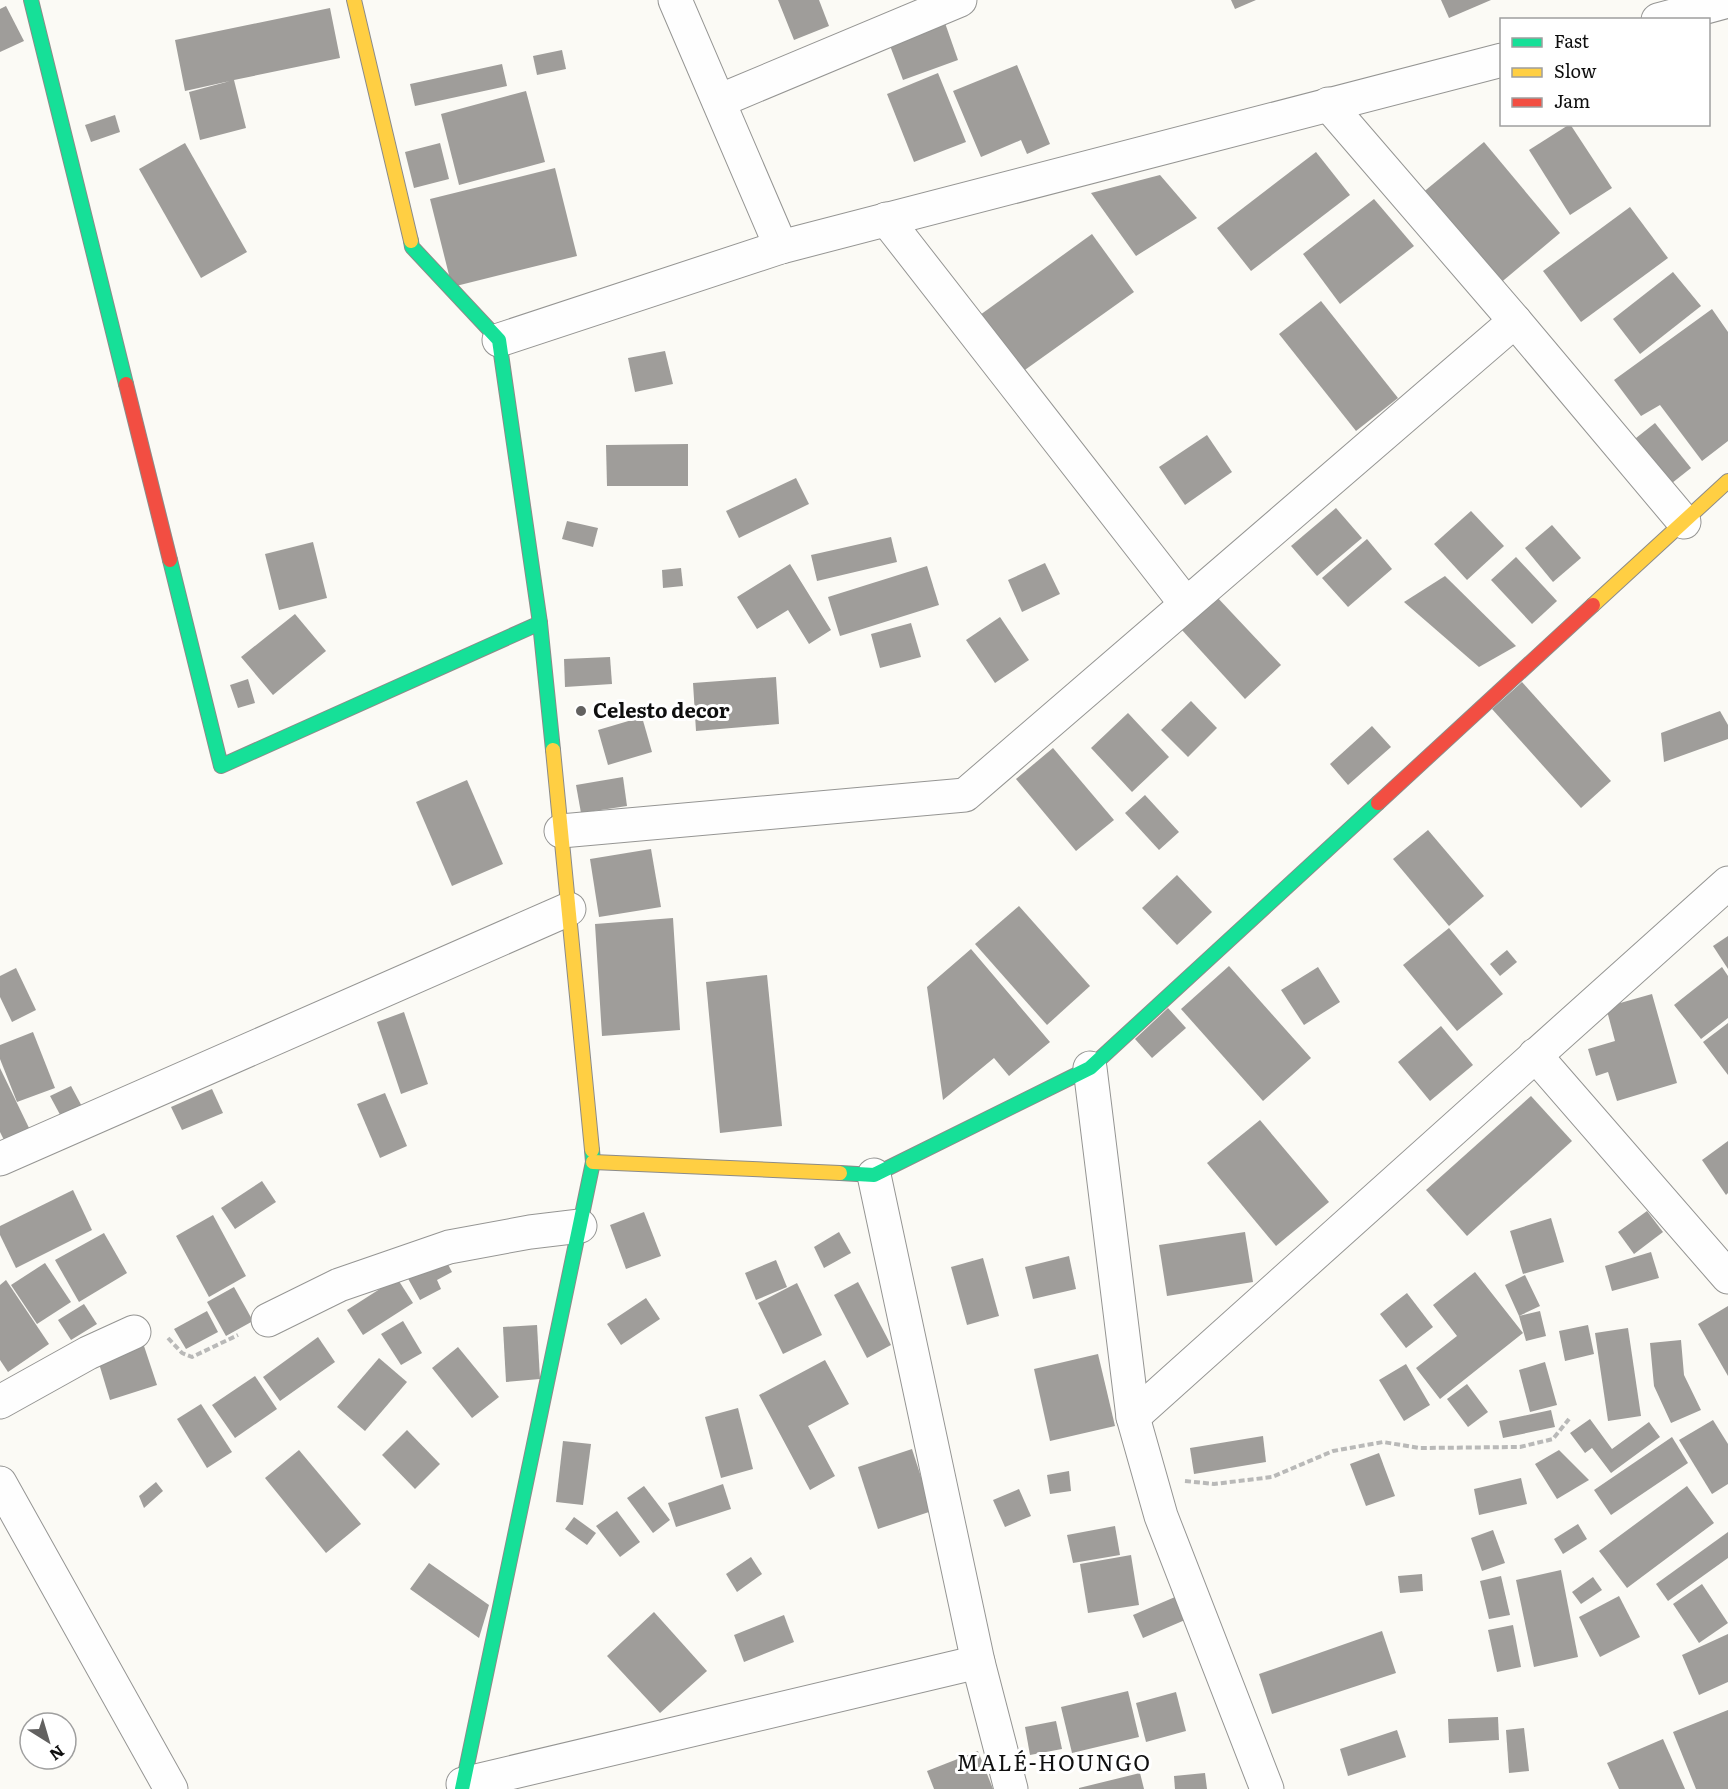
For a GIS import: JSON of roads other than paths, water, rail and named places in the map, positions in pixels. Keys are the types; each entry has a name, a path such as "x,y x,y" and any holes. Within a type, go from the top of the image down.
{"street":[{"path":"31,0 221,766 540,623"},
{"path":"354,0 412,247 499,340 540,623 593,1162 463,1787 978,1662"},
{"path":"675,0 781,247"},
{"path":"718,101 960,0"},
{"path":"1665,18 1728,1"},
{"path":"499,340 781,247 1500,61"},
{"path":"1328,104 1684,522"},
{"path":"886,219 1186,604"},
{"path":"561,831 965,795 1515,321"},
{"path":"593,1162 874,1175 1090,1068 1728,481"},
{"path":"1133,1417 1728,883"},
{"path":"0,1159 568,909"},
{"path":"1535,1055 1728,1277"},
{"path":"1090,1068 1133,1417 1161,1516 1267,1789"},
{"path":"874,1175 978,1662 1011,1789"},
{"path":"268,1320 339,1285 449,1247 530,1232 580,1226"},
{"path":"0,1402 88,1353 134,1332"},
{"path":"0,1483 171,1789"}],"place":[{"name":"Celesto decor","path":"581,711"}],"district":[{"name":"MALÉ-HOUNGO","path":"1054,1763"}]}
